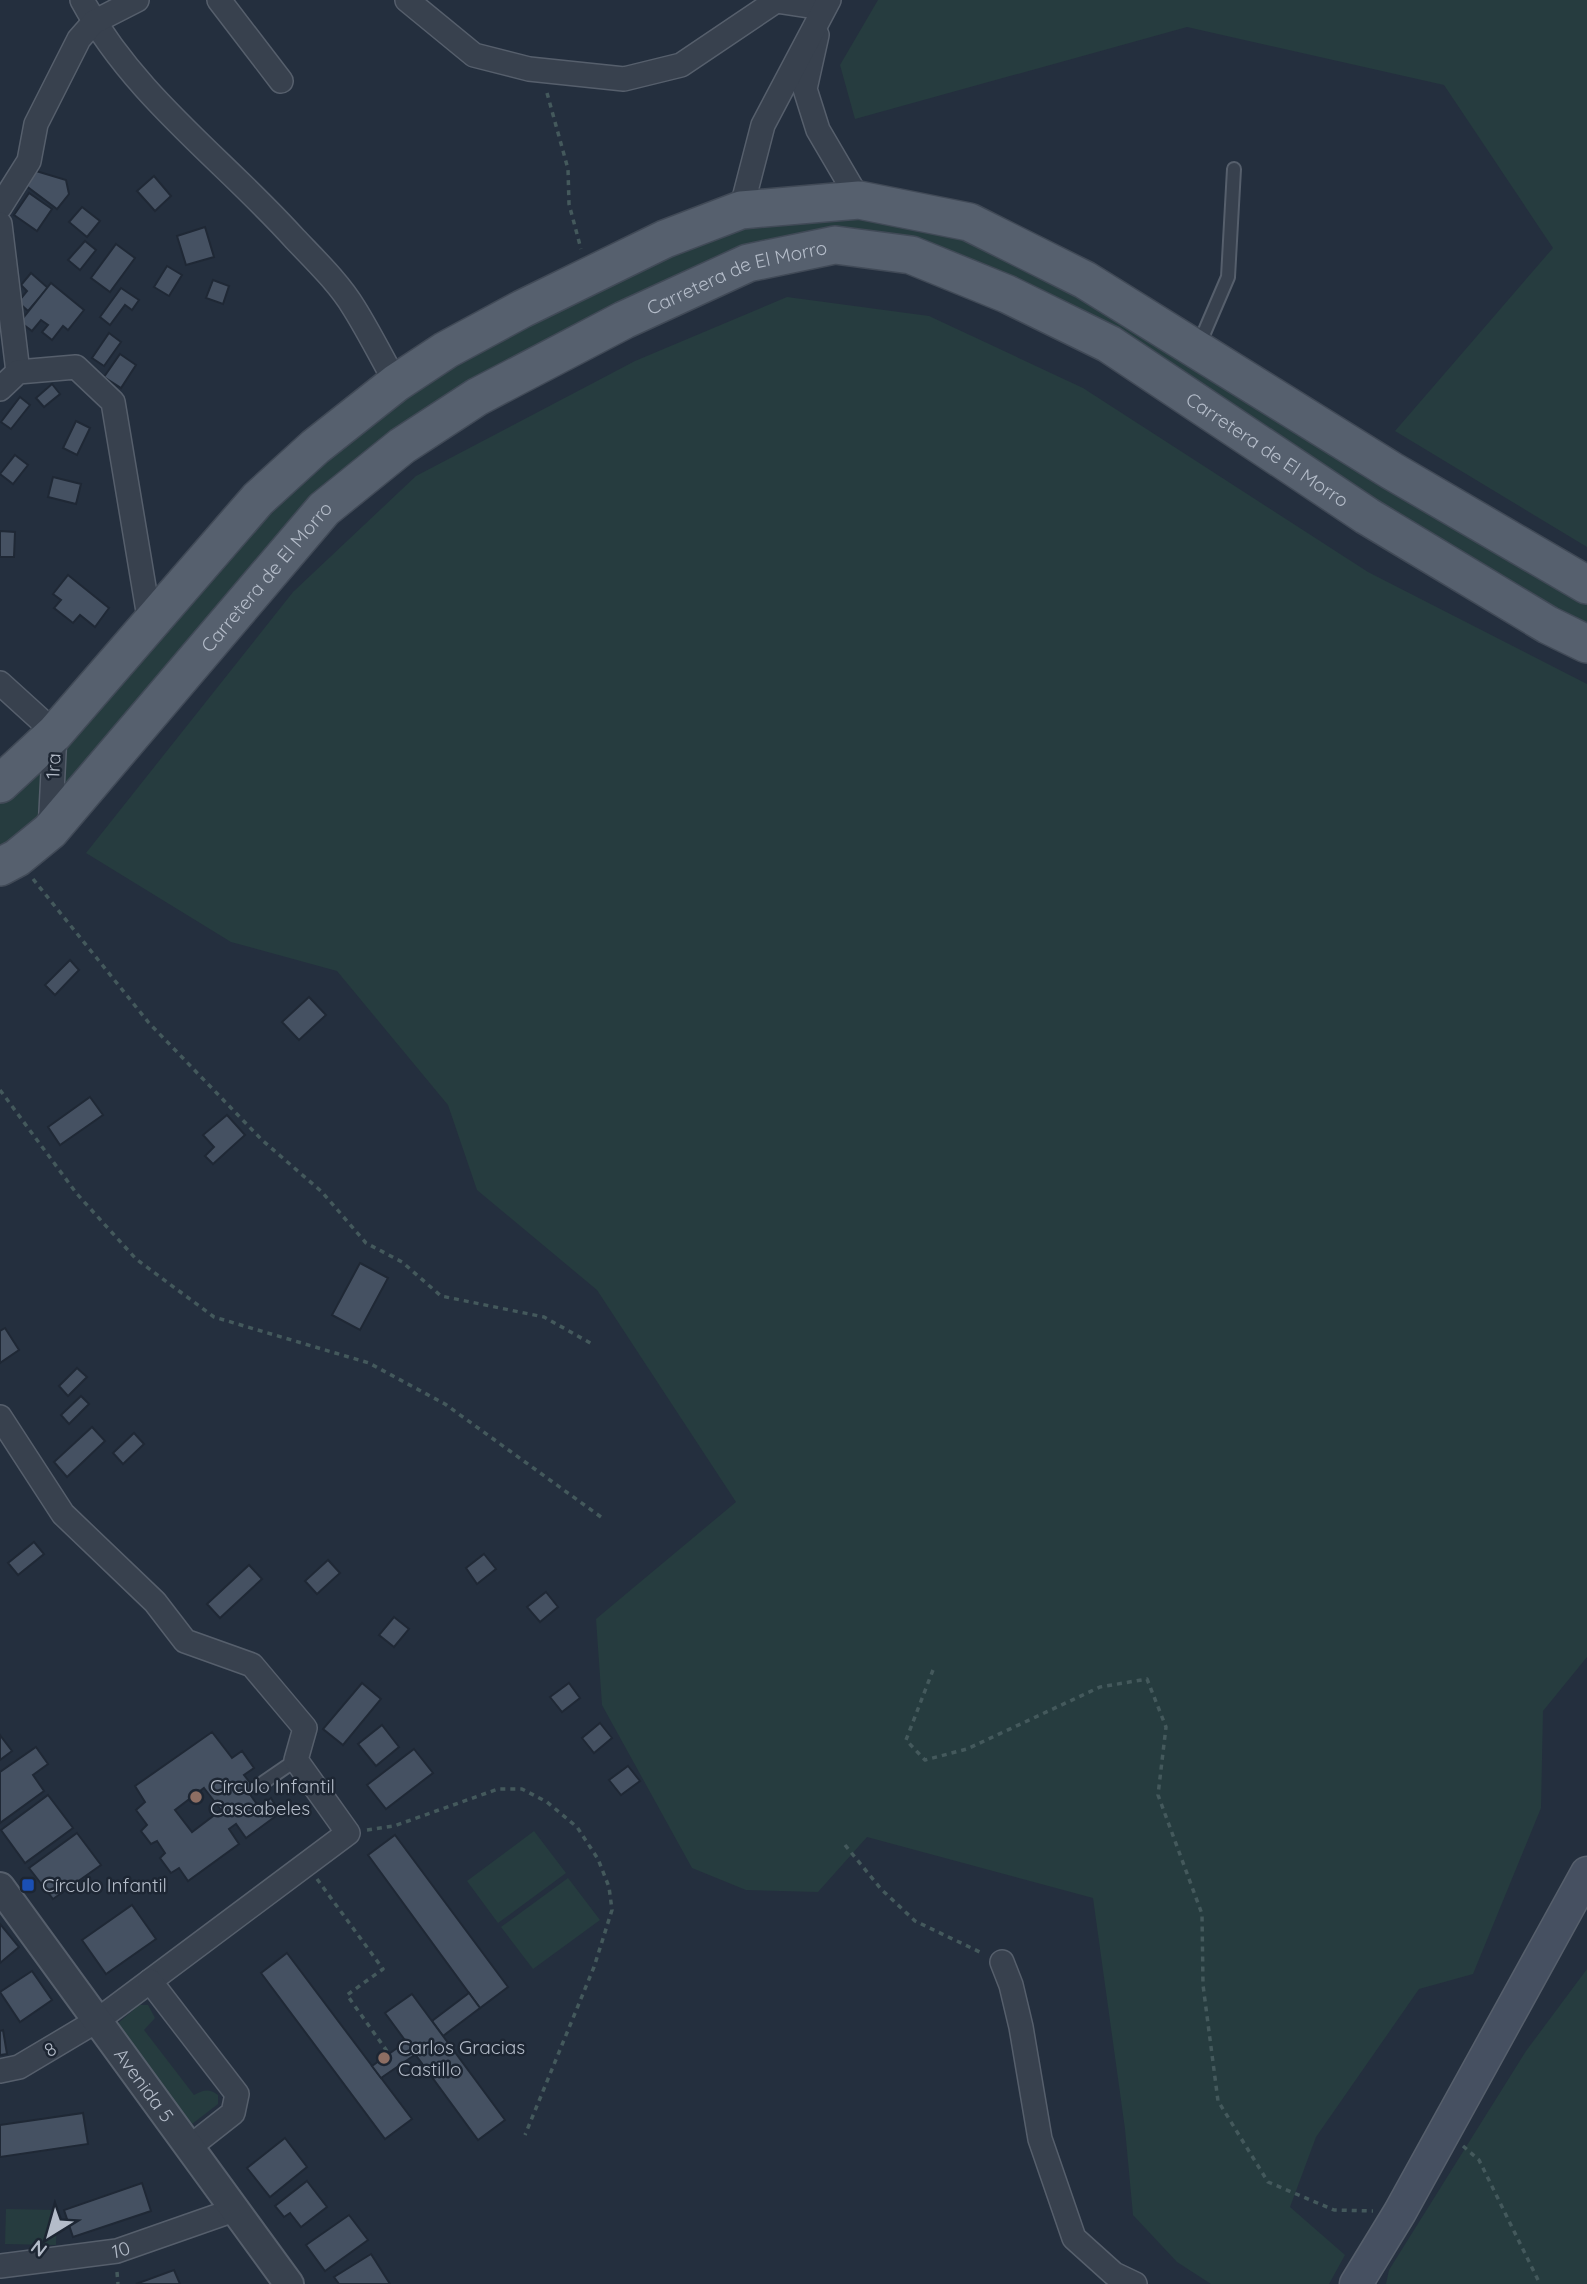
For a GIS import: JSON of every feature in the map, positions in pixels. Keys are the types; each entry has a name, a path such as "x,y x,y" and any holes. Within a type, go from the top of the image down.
{"main road":[{"path":"0,783 55,733 258,499 396,383 446,350 665,239 741,210 859,200 969,222 1086,280 1392,471 1587,585"},
{"name":"Carretera de El Morro","path":"9,863 50,831 334,501 402,446 477,397 624,320 748,263 835,245 911,255 995,289 1109,344 1367,516 1548,625 1587,644"},
{"path":"1367,516 1392,471"},
{"path":"1356,2284 1400,2212 1587,1873"}],"street":[{"path":"82,0 94,22 140,83 196,144 294,237 353,306 396,383"},
{"path":"0,207 29,161 36,124 47,97 79,39 94,22 137,0"},
{"path":"219,0 281,81"},
{"path":"407,0 474,55 541,71 624,79 681,65 776,1 826,4"},
{"path":"826,4 805,89 818,130 859,200"},
{"path":"741,210 763,125 826,4"},
{"path":"0,224 18,372"},
{"path":"0,389 18,372 76,367 113,402 150,623"},
{"name":"1ra","path":"0,683 55,733 50,831"},
{"path":"0,1417 63,1514 155,1602 185,1641 252,1665 306,1728 296,1760 348,1833"},
{"name":"8","path":"0,2071 19,2067 98,2020 348,1833"},
{"name":"Avenida 5","path":"0,1887 289,2284"},
{"path":"1002,1962 1011,1985 1018,2017 1040,2140 1074,2238 1102,2276 1135,2284"},
{"path":"150,1981 237,2094 233,2113 191,2146"},
{"name":"10","path":"0,2266 117,2252 237,2209"}],"lane":[{"path":"1197,347 1228,276 1234,169"},
{"path":"264,1782 296,1760"}],"path":[{"path":"541,71 568,169 569,204 588,278"},
{"path":"9,863 149,1023 262,1140 322,1192 366,1243 402,1262 442,1296 544,1317 592,1343"},
{"path":"0,1090 77,1194 136,1259 214,1317 369,1363 445,1404 601,1517"},
{"path":"933,1670 906,1740 925,1760 967,1749 1100,1687 1147,1679 1166,1727 1158,1795 1202,1913 1203,1985 1218,2101 1268,2182 1334,2210 1400,2212"},
{"path":"348,1833 394,1826 498,1789 522,1789 547,1802 576,1827 598,1858 609,1887 612,1910 594,1967 525,2135"},
{"path":"845,1845 881,1889 915,1921 1002,1962"},
{"path":"306,1864 383,1969 346,1995 389,2054"},
{"path":"1444,2130 1479,2160 1540,2284"}],"green space":[{"path":"878,0 1587,0 1587,547 1395,431 1553,248 1444,85 1187,27 855,119 840,65"},
{"path":"859,212 967,229 1587,597 1587,629 1385,506 1125,339 830,230 388,437 313,494 147,697 31,831 0,851 0,803 10,796 263,510 445,367 530,319 743,223"},
{"path":"787,297 929,316 1083,388 1368,572 1587,684 1587,1657 1543,1711 1541,1808 1473,1974 1419,1989 1316,2137 1290,2207 1345,2255 1329,2284 1211,2284 1177,2262 1133,2215 1125,2129 1093,1898 867,1837 818,1892 746,1890 692,1868 602,1705 596,1619 736,1502 597,1290 477,1190 448,1105 337,971 231,942 86,853 293,592 416,476 635,361"},
{"path":"534,1831 566,1873 498,1923 467,1881"},
{"path":"568,1878 600,1920 533,1969 501,1927"},
{"path":"1587,1969 1587,2284 1386,2284 1389,2270 1526,2051"},
{"path":"139,2005 148,2005 155,2018 144,2030 194,2095 206,2090 218,2095 218,2104 192,2124 116,2025"},
{"path":"6,2209 57,2210 56,2245 5,2244"}],"building":[{"path":"36,171 66,180 69,194 57,209 25,185"},
{"path":"154,176 171,196 155,211 137,191"},
{"path":"29,193 52,209 37,231 14,215"},
{"path":"82,207 100,221 87,237 69,222"},
{"path":"205,227 214,257 186,265 177,236"},
{"path":"85,241 96,250 80,270 68,260"},
{"path":"116,244 135,258 110,292 91,278"},
{"path":"167,266 182,275 169,296 154,287"},
{"path":"31,273 48,288 28,311 18,302 27,291 21,285"},
{"path":"213,280 229,286 223,304 206,298"},
{"path":"51,283 84,310 68,330 63,326 52,340 42,332 48,325 41,320 32,331 20,322"},
{"path":"121,288 139,300 132,310 125,305 110,325 100,317"},
{"path":"109,333 121,342 104,366 92,358"},
{"path":"120,354 136,365 121,388 104,377"},
{"path":"52,384 60,394 44,407 36,398"},
{"path":"20,397 30,405 11,429 1,422"},
{"path":"76,421 90,428 77,455 63,448"},
{"path":"15,455 28,465 13,484 0,474"},
{"path":"53,477 81,484 76,504 48,497"},
{"path":"0,531 15,532 14,557 0,557"},
{"path":"68,575 109,608 95,627 80,615 73,623 54,608 61,600 53,594"},
{"path":"70,960 79,970 55,995 45,985"},
{"path":"309,997 326,1015 299,1040 282,1022"},
{"path":"90,1097 103,1115 60,1145 48,1127"},
{"path":"227,1115 245,1135 213,1164 205,1156 214,1147 203,1135"},
{"path":"360,1263 388,1278 360,1330 332,1315"},
{"path":"5,1328 19,1350 0,1363 0,1331"},
{"path":"77,1368 87,1377 68,1396 59,1386"},
{"path":"81,1396 89,1404 69,1424 61,1415"},
{"path":"92,1427 105,1441 67,1477 54,1462"},
{"path":"134,1433 144,1444 123,1464 113,1453"},
{"path":"34,1542 44,1554 18,1575 8,1563"},
{"path":"484,1554 496,1569 477,1584 466,1568"},
{"path":"328,1560 340,1573 317,1594 305,1581"},
{"path":"249,1565 262,1579 220,1618 207,1604"},
{"path":"546,1592 558,1607 540,1622 527,1607"},
{"path":"394,1617 409,1629 394,1647 379,1635"},
{"path":"362,1683 381,1699 343,1745 323,1729"},
{"path":"569,1683 580,1698 562,1712 550,1697"},
{"path":"600,1723 612,1738 594,1753 582,1738"},
{"path":"382,1725 399,1747 376,1766 358,1744"},
{"path":"212,1732 232,1758 242,1751 254,1768 244,1775 255,1789 249,1793 259,1807 271,1798 280,1813 246,1838 236,1824 229,1829 239,1844 188,1881 179,1868 171,1873 160,1858 165,1853 157,1841 151,1844 141,1831 147,1825 136,1810 145,1802 135,1786","holes":["204,1788 221,1810 192,1832 175,1810"]},
{"path":"0,1735 12,1751 0,1760"},
{"path":"36,1747 48,1764 33,1775 44,1791 0,1823 0,1772"},
{"path":"414,1749 433,1773 386,1809 367,1785"},
{"path":"628,1766 640,1781 621,1795 609,1780"},
{"path":"48,1795 73,1828 25,1863 1,1830"},
{"path":"77,1833 101,1865 53,1899 29,1868"},
{"path":"395,1835 508,1987 480,2008 368,1855"},
{"path":"132,1905 156,1939 106,1974 82,1940"},
{"path":"0,1924 19,1947 0,1963"},
{"path":"287,1953 412,2119 385,2139 261,1973"},
{"path":"32,1971 52,2000 20,2022 0,1992"},
{"path":"469,1993 480,2008 443,2036 432,2021"},
{"path":"412,1994 505,2120 478,2140 385,2013"},
{"path":"3,2030 7,2054 0,2055 0,2031"},
{"path":"407,2041 416,2054 381,2078 372,2066"},
{"path":"83,2113 88,2144 0,2157 0,2125"},
{"path":"285,2138 307,2167 270,2197 247,2168"},
{"path":"307,2181 327,2207 301,2227 290,2213 284,2217 275,2206"},
{"path":"142,2183 151,2211 73,2237 64,2210"},
{"path":"349,2215 368,2240 325,2271 306,2245"},
{"path":"371,2254 390,2284 339,2284 334,2277"},
{"path":"174,2270 180,2284 136,2284"}],"place":[{"name":"Círculo Infantil Cascabeles","path":"196,1797"},
{"name":"Círculo Infantil","path":"28,1885"},
{"name":"Carlos Gracias Castillo","path":"384,2058"}]}
